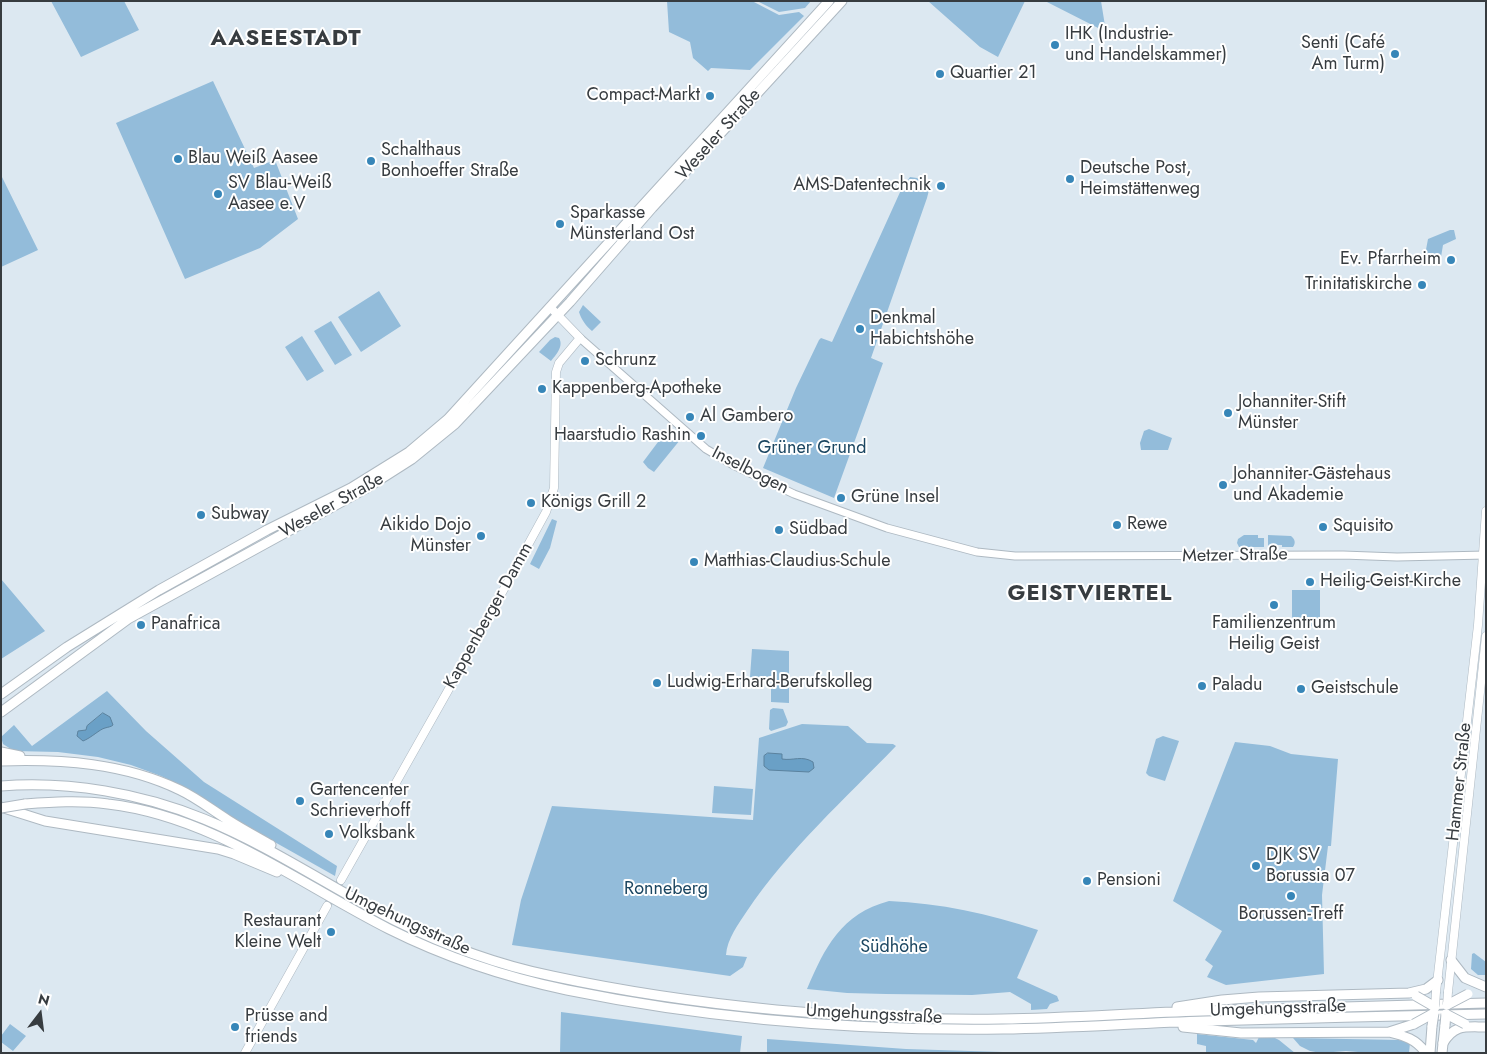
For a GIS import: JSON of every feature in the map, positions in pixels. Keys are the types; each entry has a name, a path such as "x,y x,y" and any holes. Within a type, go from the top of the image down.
{"main road":[{"name":"Weseler Straße","path":"1,694 103,624 203,565 291,517 351,488 409,452 448,419 829,1"},
{"name":"Weseler Straße","path":"1,712 128,620 399,468 454,424 558,315 665,194 842,1"},
{"path":"550,307 558,315"},
{"name":"Inselbogen","path":"558,315 580,338"},
{"name":"Kappenberger Damm","path":"341,880 546,512 554,488 556,372 559,363 580,338"},
{"name":"Hammer Straße","path":"1442,1053 1445,1025 1436,992 1478,625 1486,511"},
{"name":"Hammer Straße","path":"1430,1053 1432,1026 1448,992 1486,636"},
{"path":"67,647 76,658"},
{"path":"1,752 42,760"},
{"path":"1,761 42,760 96,764 166,783 193,797 280,850 290,862"},
{"path":"1,786 41,785 82,788 155,802 230,830 290,862"},
{"path":"1,808 54,802 90,802 124,806 154,813 226,840 314,888"},
{"path":"1,808 45,821 218,849 314,888"},
{"name":"Umgehungsstraße","path":"290,862 382,913 440,941 481,956 522,969 600,986 724,1004 882,1017 1003,1019 1486,1003"},
{"name":"Umgehungsstraße","path":"314,888 390,929 455,958 499,973 600,996 746,1016 896,1028 1017,1029 1153,1023 1486,1014"},
{"path":"245,1053 327,906"},
{"path":"1451,960 1466,978 1486,987"},
{"path":"1152,1013 1231,999 1412,994 1425,989 1438,980"},
{"path":"1389,1032 1414,1024 1468,994 1486,987"},
{"path":"1412,994 1469,1025 1486,1027"},
{"path":"1153,1023 1241,1033 1389,1032 1413,1040 1426,1053"},
{"path":"1443,1043 1452,1032 1469,1025"}],"street":[{"name":"Inselbogen","path":"580,338 694,440 728,462 794,494 841,511 904,533 984,554"},
{"name":"Metzer Straße","path":"984,554 1015,556 1343,555 1388,557 1484,555"}],"green space":[{"path":"51,1 124,1 139,30 81,57"},
{"path":"667,1 752,1 779,15 799,12 804,16 750,70 711,68 708,71 693,58 690,42 669,32"},
{"path":"757,1 811,1 805,8 779,12"},
{"path":"928,1 1025,1 998,57 980,47"},
{"path":"1045,1 1101,1 1106,32"},
{"name":"SV Blau-Weiß Aasee e.V","path":"213,81 254,168 275,160 298,219 260,248 185,279 116,123"},
{"path":"1,175 38,250 1,267"},
{"name":"Grüner Grund","path":"910,177 917,178 930,186 871,358 883,363 834,498 763,468 796,388 819,340 821,338 832,342 901,190"},
{"path":"1454,230 1456,239 1443,245 1441,257 1437,261 1427,260 1425,255 1428,239"},
{"path":"379,291 401,326 361,352 338,317"},
{"path":"583,305 601,322 592,331 580,315 579,312"},
{"path":"331,321 352,355 335,365 314,331"},
{"path":"302,336 324,371 307,381 285,347"},
{"path":"555,337 559,338 561,344 551,361 539,352"},
{"path":"1149,429 1172,438 1168,450 1141,450 1140,443 1144,431"},
{"path":"667,430 680,440 654,472 643,462"},
{"path":"552,519 557,521 550,548 539,569 530,564"},
{"path":"1244,535 1258,535 1258,538 1264,538 1264,547 1239,547 1238,539"},
{"path":"1268,535 1291,536 1295,544 1293,547 1278,545 1277,547 1268,547"},
{"path":"1,579 45,631 1,659"},
{"path":"1292,590 1320,590 1320,626 1292,627"},
{"path":"752,649 789,651 789,703 771,702 771,680 750,677"},
{"path":"107,691 146,731 204,782 337,866 335,876 248,827 188,789 161,776 131,765 98,757 58,752 14,751 3,744 1,737 14,725 32,746"},
{"path":"773,708 783,709 788,722 786,726 771,731 769,729 770,710"},
{"name":"Ronneberg","path":"802,724 848,726 867,743 893,744 896,746 799,846 763,888 747,911 731,937 726,955 747,957 743,967 730,976 512,945 521,900 552,806 753,820 759,738"},
{"path":"1163,736 1179,741 1165,781 1149,776 1146,773 1156,739"},
{"name":"DJK SV Borussia 07","path":"1235,742 1270,746 1291,754 1338,759 1331,846 1328,846 1322,895 1324,974 1226,985 1207,977 1213,966 1205,960 1222,931 1173,901"},
{"path":"714,786 753,789 751,815 712,813"},
{"name":"Südhöhe","path":"889,901 927,904 964,910 1038,930 1017,978 1057,996 1059,1001 1050,1004 1047,1009 1031,1010 1031,1004 1010,992 972,995 886,994 807,989 828,946 847,923 858,914"},
{"path":"1474,953 1486,962 1486,975 1478,975 1471,969 1472,954"},
{"path":"561,1012 742,1036 740,1053 560,1053"},
{"path":"10,1024 26,1036 13,1051 1,1042 1,1036"},
{"path":"1197,1034 1253,1040 1256,1043 1259,1037 1267,1034 1279,1040 1295,1053 1206,1053 1206,1046 1197,1044"},
{"path":"1293,1038 1399,1040 1410,1043 1409,1053 1346,1051 1321,1053 1310,1051 1300,1046"},
{"path":"767,1039 906,1049 1035,1053 767,1053"}],"shaded area":[{"path":"103,713 110,717 113,725 83,741 77,736 78,731 86,730 87,726"},
{"path":"768,753 782,754 782,759 809,760 813,762 814,768 809,772 769,770 764,766 764,756"}],"tunnel":[{"path":"327,906 341,880"}],"place":[{"name":"IHK (Industrie- und Handelskammer)","path":"1055,45"},
{"name":"Senti (Café Am Turm)","path":"1395,54"},
{"name":"Quartier 21","path":"940,74"},
{"name":"Compact-Markt","path":"710,96"},
{"name":"Blau Weiß Aasee","path":"178,159"},
{"name":"Schalthaus Bonhoeffer Straße","path":"371,161"},
{"name":"Deutsche Post, Heimstättenweg","path":"1070,179"},
{"name":"AMS-Datentechnik","path":"941,186"},
{"name":"SV Blau-Weiß Aasee e.V","path":"218,194"},
{"name":"Sparkasse Münsterland Ost","path":"560,224"},
{"name":"Ev. Pfarrheim","path":"1451,260"},
{"name":"Trinitatiskirche","path":"1422,285"},
{"name":"Denkmal Habichtshöhe","path":"860,329"},
{"name":"Schrunz","path":"585,361"},
{"name":"Kappenberg-Apotheke","path":"542,389"},
{"name":"Johanniter-Stift Münster","path":"1228,413"},
{"name":"Al Gambero","path":"690,417"},
{"name":"Haarstudio Rashin","path":"701,436"},
{"name":"Johanniter-Gästehaus und Akademie","path":"1223,485"},
{"name":"Grüne Insel","path":"841,498"},
{"name":"Königs Grill 2","path":"531,503"},
{"name":"Subway","path":"201,515"},
{"name":"Rewe","path":"1117,525"},
{"name":"Squisito","path":"1323,527"},
{"name":"Südbad","path":"779,530"},
{"name":"Aikido Dojo Münster","path":"481,536"},
{"name":"Matthias-Claudius-Schule","path":"694,562"},
{"name":"Heilig-Geist-Kirche","path":"1310,582"},
{"name":"Familienzentrum Heilig Geist","path":"1274,605"},
{"name":"Panafrica","path":"141,625"},
{"name":"Ludwig-Erhard-Berufskolleg","path":"657,683"},
{"name":"Paladu","path":"1202,686"},
{"name":"Geistschule","path":"1301,689"},
{"name":"Gartencenter Schrieverhoff","path":"300,801"},
{"name":"Volksbank","path":"329,834"},
{"name":"DJK SV Borussia 07","path":"1256,866"},
{"name":"Pensioni","path":"1087,881"},
{"name":"Borussen-Treff","path":"1291,896"},
{"name":"Restaurant Kleine Welt","path":"331,932"},
{"name":"Prüsse and friends","path":"235,1027"}],"district":[{"name":"AASEESTADT","path":"286,40"},
{"name":"GEISTVIERTEL","path":"1090,595"}]}
